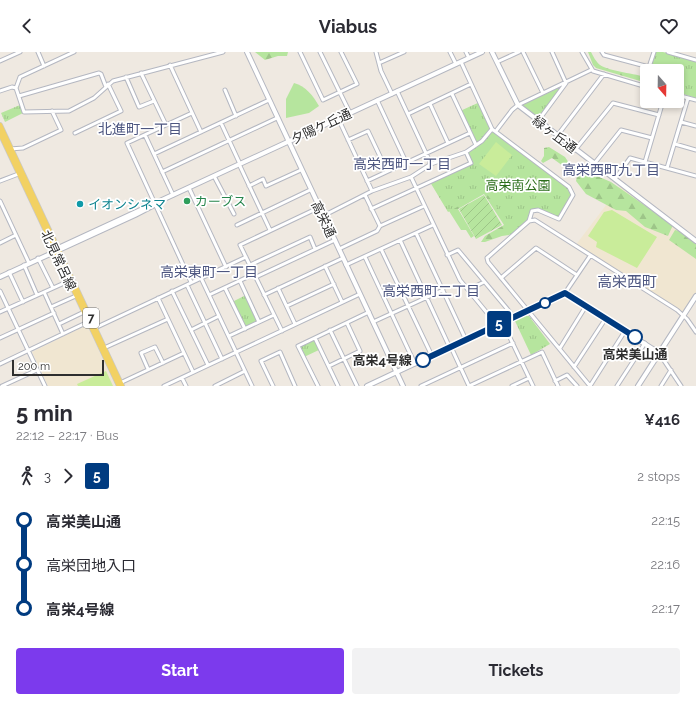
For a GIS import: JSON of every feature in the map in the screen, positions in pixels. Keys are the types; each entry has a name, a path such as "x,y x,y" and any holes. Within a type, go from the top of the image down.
{"main road":[{"name":"北見常呂線","path":"0,125 20,173 120,385"},
{"name":"北見常呂線","path":"0,134 10,149"},
{"name":"北見常呂線","path":"78,295 84,312 95,328 103,349"}],"street":[{"path":"0,61 20,52"},
{"path":"38,52 44,66"},
{"path":"74,52 20,77 16,88 24,112 69,111 94,98 113,80 223,52"},
{"name":"高栄通","path":"247,52 318,208 335,240 403,386"},
{"path":"300,52 323,100 357,84 341,52"},
{"path":"320,52 350,113"},
{"path":"376,52 392,94"},
{"path":"379,63 404,52"},
{"path":"450,52 456,64"},
{"path":"466,52 469,58"},
{"name":"夕陽ケ丘通","path":"0,276 482,52"},
{"name":"緑ヶ丘通","path":"492,52 518,105 696,241"},
{"path":"497,62 519,52"},
{"path":"523,52 543,94"},
{"path":"552,52 566,83"},
{"path":"582,52 591,70"},
{"path":"602,52 604,55 649,67 654,52"},
{"path":"668,52 696,60"},
{"path":"461,62 494,130 569,187 573,195 559,218 538,210 532,211 530,221"},
{"path":"170,65 201,132"},
{"path":"322,216 365,195 411,177 431,164 466,152 494,130 518,105 591,70 640,85"},
{"path":"19,96 99,73 101,74 121,111 75,133"},
{"path":"141,73 166,125"},
{"path":"557,136 604,74"},
{"path":"126,77 139,107 154,101"},
{"path":"538,121 566,83"},
{"path":"408,114 472,84"},
{"path":"0,91 12,87 16,88"},
{"path":"225,90 236,116"},
{"path":"397,91 431,164"},
{"path":"452,94 476,145"},
{"path":"684,97 696,100"},
{"path":"667,168 688,98"},
{"path":"154,154 269,100"},
{"path":"377,100 406,162"},
{"path":"575,150 613,103 659,115"},
{"path":"430,104 448,142"},
{"path":"645,162 661,108"},
{"path":"10,149 23,148 62,130 52,111"},
{"path":"192,113 127,143 192,282"},
{"path":"162,172 277,118"},
{"path":"338,118 372,192"},
{"path":"681,122 696,126"},
{"path":"221,123 270,230"},
{"path":"594,164 621,130 652,138"},
{"path":"348,140 368,131 387,171"},
{"path":"367,180 470,132"},
{"path":"145,135 173,196"},
{"path":"675,144 696,150"},
{"path":"371,209 471,162 466,152"},
{"path":"615,179 630,158 696,176"},
{"path":"249,186 263,179 266,186 301,170"},
{"path":"0,181 20,173"},
{"path":"214,176 234,214"},
{"path":"411,177 460,280 497,325"},
{"path":"189,188 226,267"},
{"path":"237,225 310,190"},
{"path":"365,195 380,226"},
{"path":"0,200 29,263"},
{"path":"339,249 377,231 380,226 424,206"},
{"path":"282,331 240,245 318,208"},
{"path":"0,212 4,210"},
{"path":"625,331 590,386 560,348 500,278 488,262 488,258 530,221 535,220 684,315 696,332"},
{"path":"346,265 433,225"},
{"path":"416,233 466,340"},
{"path":"0,243 16,235"},
{"path":"250,265 310,237 315,249"},
{"path":"209,295 335,240"},
{"path":"400,240 469,386 542,352 558,386"},
{"path":"500,278 536,248 577,275"},
{"path":"381,249 432,356"},
{"path":"447,255 458,250 514,318"},
{"path":"367,386 565,293 590,256"},
{"path":"95,328 246,257"},
{"path":"365,257 415,364"},
{"path":"38,258 53,288"},
{"path":"264,295 343,258"},
{"path":"24,265 38,295"},
{"path":"325,266 342,302"},
{"path":"9,272 23,302"},
{"path":"201,278 252,386"},
{"path":"0,312 71,280"},
{"path":"240,281 259,322"},
{"path":"468,290 484,282"},
{"path":"287,306 334,284"},
{"path":"187,285 222,359"},
{"path":"225,288 245,329"},
{"path":"278,288 295,324"},
{"path":"373,322 443,290"},
{"path":"0,291 45,386"},
{"path":"172,291 208,366"},
{"path":"44,292 63,334"},
{"path":"565,293 659,352 681,386"},
{"path":"164,386 360,294"},
{"path":"51,308 78,295"},
{"path":"638,386 696,296"},
{"path":"158,298 193,372"},
{"path":"692,302 696,305"},
{"path":"560,348 586,306"},
{"path":"59,324 84,312"},
{"path":"318,386 298,346 369,312"},
{"path":"0,338 54,313"},
{"path":"229,336 274,315"},
{"path":"191,330 219,316"},
{"path":"574,366 606,318"},
{"path":"103,349 168,319"},
{"path":"0,364 90,321"},
{"path":"329,366 360,352 347,323"},
{"path":"503,323 533,386"},
{"path":"330,330 357,386"},
{"path":"315,338 338,386"},
{"path":"421,386 513,343"},
{"path":"617,386 645,343"},
{"path":"148,370 141,353 155,347 163,363"},
{"path":"273,386 261,361 280,352 295,386"},
{"path":"120,385 184,353"},
{"path":"2,386 37,370"},
{"path":"661,386 671,370"},
{"path":"215,386 245,371"},
{"path":"555,381 567,375 577,386"},
{"path":"182,378 186,386"},
{"path":"512,386 529,378"}],"shaded area":[{"path":"622,184 696,241 696,296 684,315 575,246"},
{"path":"87,325 115,386 48,386 32,352"}],"green space":[{"path":"255,52 288,52 287,56 278,56 265,60"},
{"path":"588,52 591,52 600,65 616,71 640,76 640,81 596,68 593,65"},
{"path":"656,52 663,52 696,62 696,98 684,94 684,64 652,64"},
{"path":"294,83 306,89 319,106 309,113 286,118 286,99"},
{"path":"566,83 538,121 518,105"},
{"name":"高栄南公園","path":"480,102 492,129 569,187 573,195 559,219 538,210 532,211 529,221 516,231 485,192 448,212 430,182 471,163 466,152 476,145 460,111"},
{"path":"20,105 23,113 5,122 1,113"},
{"path":"496,142 512,155 496,176 479,164"},
{"path":"549,147 565,157 569,163 592,168 597,176 611,182 673,225 668,236 645,227 626,211 616,210 586,194 576,181 577,176 552,158 543,163 541,161 544,156 544,148"},
{"path":"474,167 534,210 515,232 481,242 485,236 504,225 484,194 458,209 474,236 471,238 466,230 461,230 449,211"},
{"path":"484,195 502,225 476,239 459,209"},
{"path":"612,210 657,237 637,268 596,247 597,242 588,236 604,212"},
{"path":"675,230 679,231 696,244 696,259 669,240"},
{"path":"246,295 259,322 245,329 232,302"},
{"path":"525,316 529,316 550,344 531,355 515,321"},
{"path":"315,338 321,349 304,357 298,346"},
{"path":"106,371 113,386 78,386 77,384"}],"bus line":[{"name":"5","path":"423,360 565,293 635,337"}],"place":[{"name":"カーブス","path":"187,201"},
{"name":"イオンシネマ","path":"80,204"},
{"name":"高栄美山通","path":"635,337"},
{"name":"高栄4号線","path":"423,360"}],"district":[{"name":"北進町一丁目","path":"140,129"},
{"name":"高栄西町一丁目","path":"402,164"},
{"name":"高栄西町九丁目","path":"611,170"},
{"name":"高栄東町一丁目","path":"209,272"},
{"name":"高栄西町","path":"627,282"},
{"name":"高栄西町二丁目","path":"431,291"}]}
